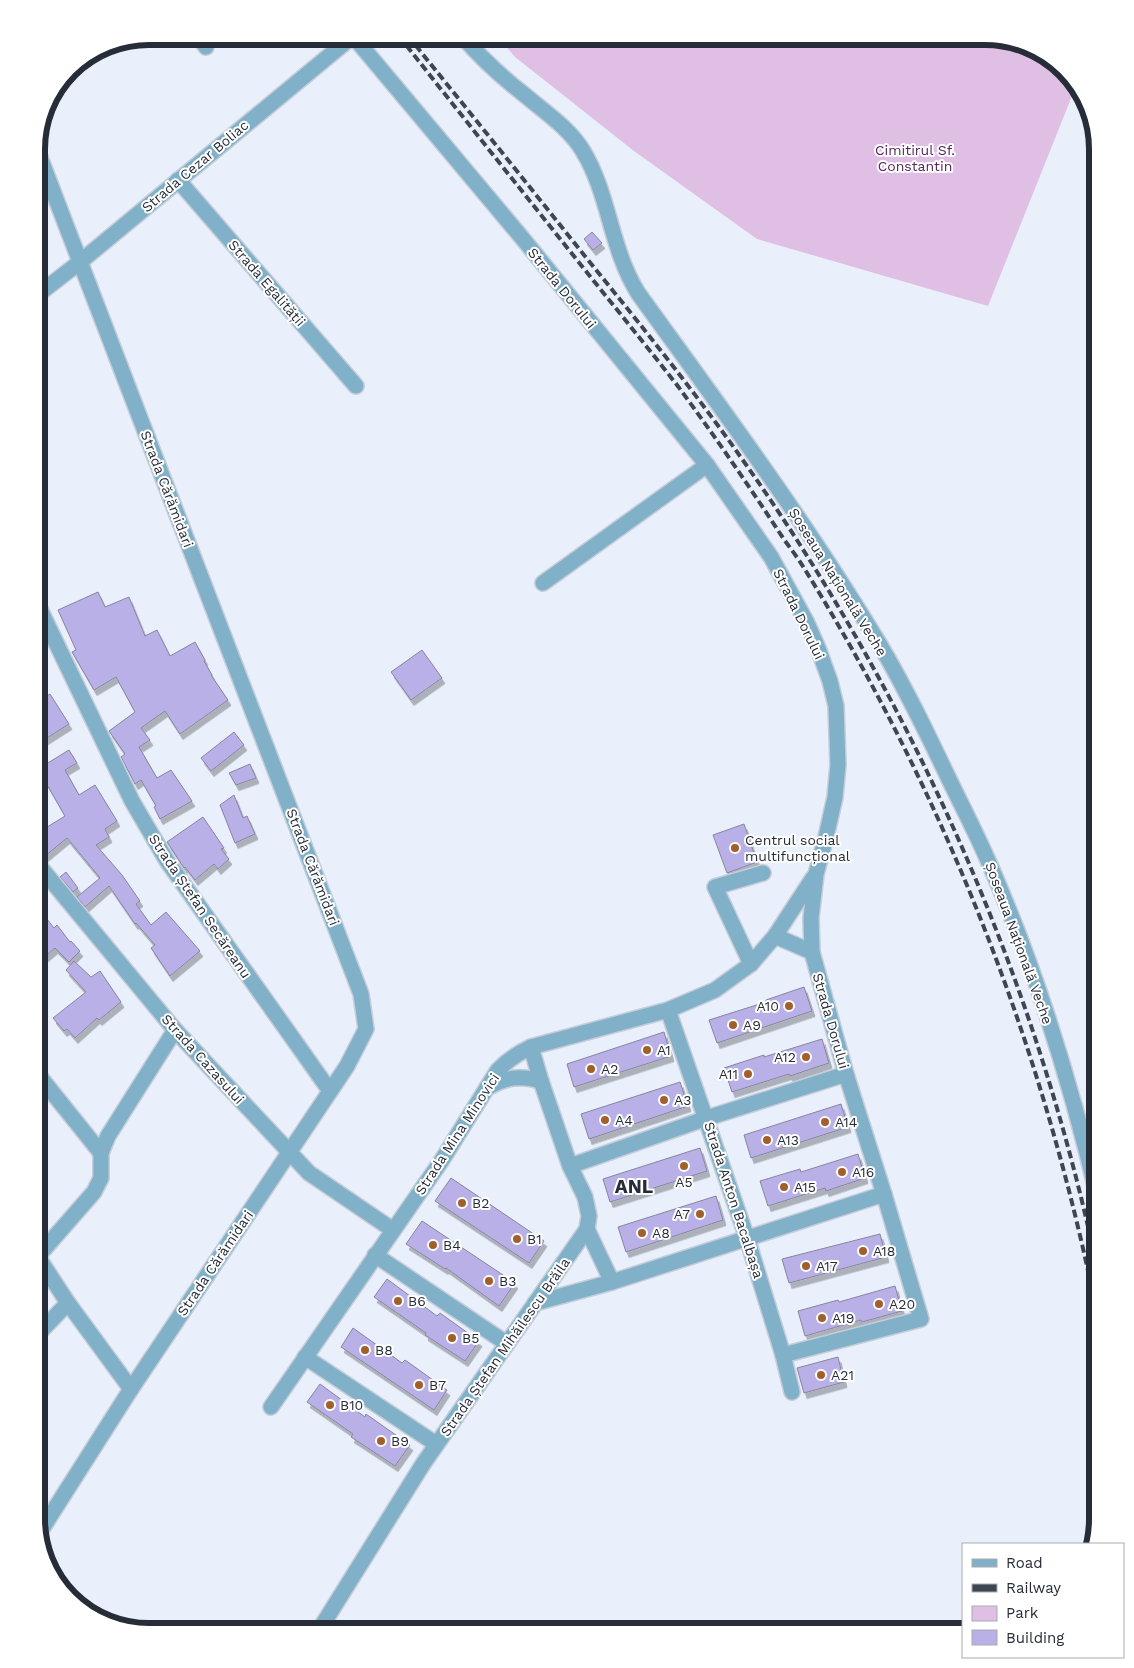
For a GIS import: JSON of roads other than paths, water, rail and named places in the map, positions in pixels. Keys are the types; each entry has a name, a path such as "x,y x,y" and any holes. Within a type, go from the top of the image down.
{"street":[{"name":"Strada Cezar Boliac","path":"45,289 342,45"},
{"name":"Strada Dorului","path":"360,45 708,465 771,557 806,621 830,680 836,706 838,764 835,797 816,874 811,918 812,952 846,1074 921,1319 783,1354"},
{"name":"Șoseaua Națională Veche","path":"471,45 492,67 556,120 578,143 594,172 616,248 628,277 643,301 759,459 881,647 930,740 986,856 1008,908 1053,1036 1089,1158"},
{"name":"Strada Cărămidari","path":"45,171 361,994 366,1029 347,1066 45,1520"},
{"name":"Strada Egalității","path":"178,180 356,386"},
{"path":"543,583 708,465"},
{"name":"Strada Ștefan Secăreanu","path":"45,620 132,801 167,862 330,1091"},
{"name":"Strada Cazasului","path":"45,873 175,1030 309,1173 393,1230"},
{"path":"751,964 715,887 763,873"},
{"name":"Strada Mina Minovici","path":"271,1407 442,1160 498,1070 507,1061 518,1052 531,1047 668,1010 714,990 751,964 775,936 816,874"},
{"path":"775,936 812,952"},
{"name":"Strada Anton Bacalbașa","path":"668,1010 748,1238 783,1354 792,1392"},
{"path":"45,1246 94,1192 102,1178 101,1153 108,1136 175,1030"},
{"path":"531,1047 570,1166 585,1197 589,1216 587,1229 612,1282"},
{"path":"570,1166 707,1118 846,1074"},
{"path":"487,1088 513,1077 527,1077 541,1081"},
{"path":"45,1083 101,1153"},
{"path":"535,1303 612,1282 884,1194"},
{"name":"Strada Ștefan Mihăilescu Brăila","path":"324,1623 436,1444 587,1229"},
{"path":"375,1255 506,1343"},
{"path":"45,1267 68,1303 131,1389"},
{"path":"45,1327 68,1303"},
{"path":"305,1357 436,1444"}],"railway":[{"path":"406,45 677,385 802,564 856,655 903,745 946,837 985,930 1020,1026 1050,1122 1076,1220 1089,1278"},
{"path":"415,45 647,333 708,412 747,466 808,558 865,653 917,751 964,851 1005,954 1042,1058 1073,1165 1089,1233"}],"place":[{"name":"Centrul social multifuncțional","path":"735,848"},
{"name":"A10","path":"789,1006"},
{"name":"A9","path":"733,1025"},
{"name":"A1","path":"647,1050"},
{"name":"A12","path":"806,1057"},
{"name":"A2","path":"591,1069"},
{"name":"A11","path":"748,1074"},
{"name":"A3","path":"664,1100"},
{"name":"A4","path":"605,1120"},
{"name":"A14","path":"825,1122"},
{"name":"A13","path":"767,1140"},
{"name":"A5","path":"684,1166"},
{"name":"A16","path":"842,1172"},
{"name":"A15","path":"784,1187"},
{"name":"B2","path":"462,1203"},
{"name":"A7","path":"700,1214"},
{"name":"A8","path":"642,1233"},
{"name":"B1","path":"517,1239"},
{"name":"B4","path":"433,1245"},
{"name":"A18","path":"863,1251"},
{"name":"A17","path":"806,1266"},
{"name":"B3","path":"489,1281"},
{"name":"B6","path":"398,1301"},
{"name":"A20","path":"879,1304"},
{"name":"A19","path":"822,1318"},
{"name":"B5","path":"452,1338"},
{"name":"B8","path":"365,1350"},
{"name":"A21","path":"821,1375"},
{"name":"B7","path":"419,1385"},
{"name":"B10","path":"330,1405"},
{"name":"B9","path":"381,1441"}],"district":[{"name":"ANL","path":"634,1186"}],"park label":[{"name":"Cimitirul Sf. Constantin","path":"915,158"}]}
